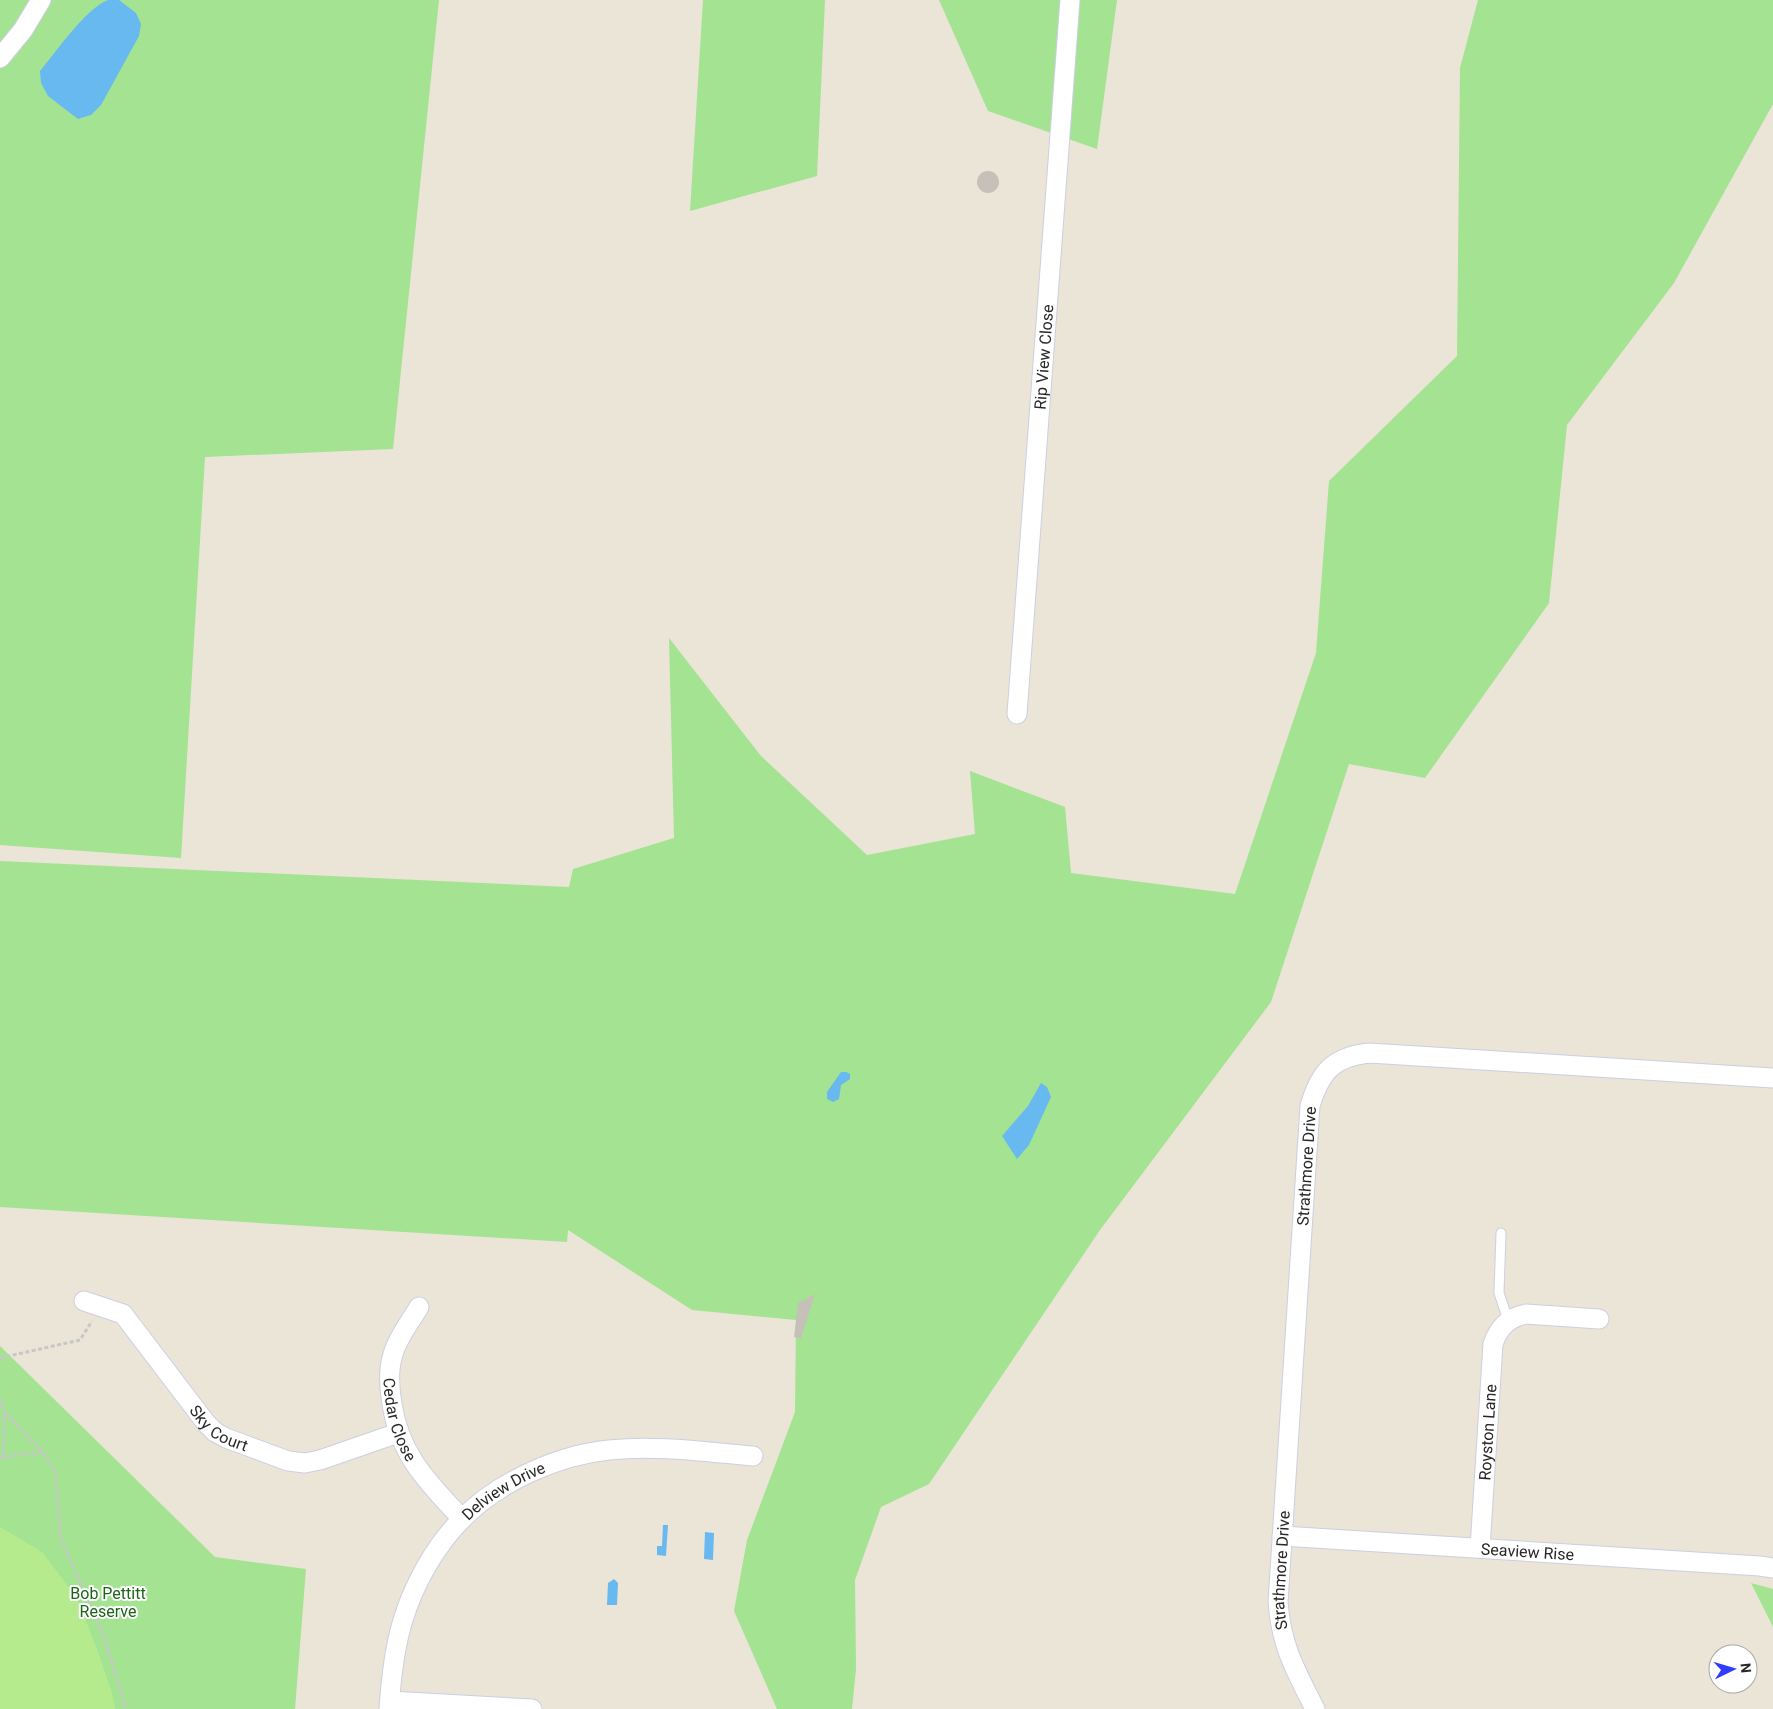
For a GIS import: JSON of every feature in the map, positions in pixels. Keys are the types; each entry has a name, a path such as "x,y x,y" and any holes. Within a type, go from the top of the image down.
{"street":[{"path":"0,58 24,30 41,0"},
{"name":"Rip View Close","path":"1017,714 1070,0"},
{"name":"Strathmore Drive","path":"1315,1709 1292,1663 1284,1641 1278,1602 1310,1106 1316,1087 1324,1075 1335,1064 1350,1055 1384,1053 1773,1078"},
{"name":"Sky Court","path":"93,1304 123,1314 206,1423 215,1432 226,1438 288,1461 305,1463 320,1460 398,1433"},
{"name":"Cedar Close","path":"419,1308 398,1340 393,1354 390,1372 390,1393 398,1433 416,1468 462,1519"},
{"path":"1508,1320 1526,1314 1599,1319"},
{"name":"Royston Lane","path":"1480,1548 1493,1344 1497,1333 1508,1320"},
{"name":"Delview Drive","path":"390,1705 391,1672 403,1619 411,1597 432,1557 462,1519 481,1502 528,1474 552,1463 579,1455 607,1450 633,1448 753,1456"},
{"name":"Seaview Rise","path":"1282,1536 1773,1568"},
{"path":"390,1705 532,1709"}],"lane":[{"path":"1501,1233 1499,1293 1508,1320"}],"path":[{"path":"0,1358 80,1340 93,1304"},
{"path":"1,1400 4,1413 2,1458 43,1452"},
{"path":"4,1413 43,1452 55,1472 61,1539 105,1639 126,1709"}],"green space":[{"path":"0,0 439,0 393,449 205,457 181,858 0,845"},
{"path":"703,0 825,0 817,176 690,211"},
{"path":"939,0 1117,0 1097,149 988,111"},
{"path":"1478,0 1773,0 1773,104 1674,283 1567,425 1549,603 1425,778 1349,764 1271,1002 1100,1230 929,1484 881,1507 855,1580 856,1669 852,1709 777,1709 734,1611 747,1540 795,1412 796,1320 692,1310 568,1230 567,1242 0,1207 0,861 569,887 573,869 674,838 669,638 761,756 867,855 975,834 970,771 1065,807 1071,873 1235,894 1316,653 1329,481 1457,356 1460,68"},
{"name":"Bob Pettitt Reserve","path":"0,1346 215,1557 306,1569 295,1709 0,1709"},
{"path":"0,1527 42,1552 77,1598 98,1652 112,1693 115,1709 0,1709"},
{"path":"1751,1583 1773,1589 1773,1627"}],"water":[{"path":"108,0 119,0 136,13 141,24 139,36 101,105 91,115 78,119 48,96 41,83 40,71 81,21 99,5"},
{"path":"841,1072 850,1074 850,1079 841,1085 839,1099 833,1102 827,1099 827,1092"},
{"path":"1041,1083 1047,1087 1051,1097 1029,1145 1017,1159 1002,1136 1028,1106"},
{"path":"663,1525 668,1525 666,1556 657,1555 657,1546 662,1546"},
{"path":"705,1532 714,1533 713,1560 704,1559"},
{"path":"614,1579 618,1583 617,1605 607,1605 608,1583"}],"building":[{"path":"984,171 992,171 999,178 999,186 992,193 984,193 977,186 977,178"},
{"path":"815,1294 801,1338 794,1337 798,1303"}]}
